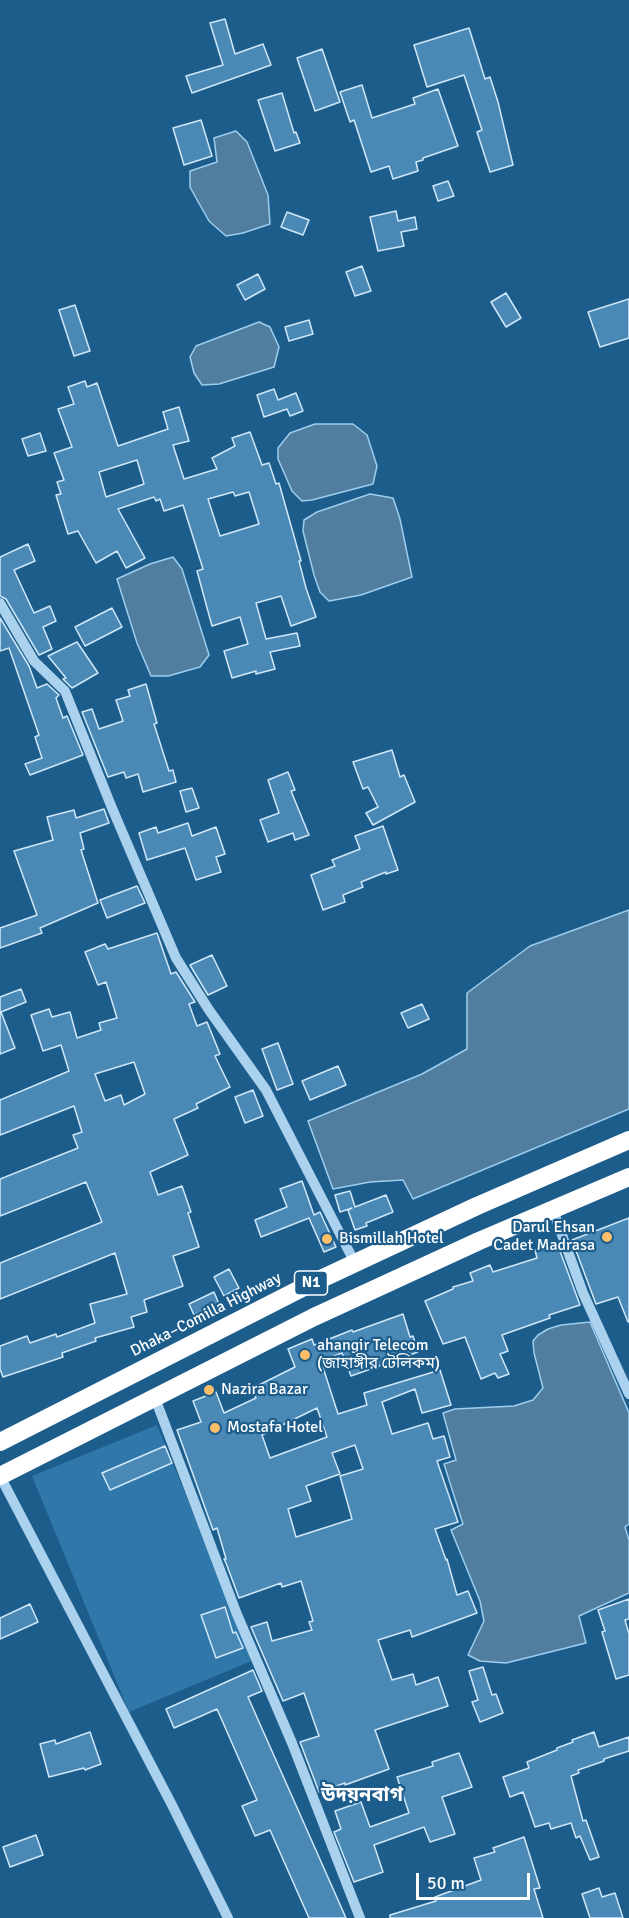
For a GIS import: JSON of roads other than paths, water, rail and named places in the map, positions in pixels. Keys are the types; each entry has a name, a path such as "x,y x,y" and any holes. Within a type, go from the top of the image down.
{"highway":[{"name":"Dhaka–Comilla Highway","path":"0,1442 306,1286 477,1206 629,1140"},
{"name":"N1","path":"0,1476 314,1317 479,1241 629,1177"}],"street":[{"path":"0,603 34,661 66,691 112,808 176,958 209,1010 266,1090 355,1263"},
{"path":"553,1210 583,1293 629,1394"},
{"path":"155,1398 236,1612 292,1743 360,1918"},
{"path":"0,1476 172,1805 228,1918"}],"place":[{"name":"Darul Ehsan Cadet Madrasa","path":"607,1237"},
{"name":"Bismillah Hotel","path":"327,1239"},
{"name":"ahangir Telecom (জাহাঙ্গীর টেলিকম)","path":"305,1355"},
{"name":"Nazira Bazar","path":"209,1390"},
{"name":"Mostafa Hotel","path":"215,1428"}],"district":[{"name":"উদয়নবাগ","path":"362,1796"}]}
